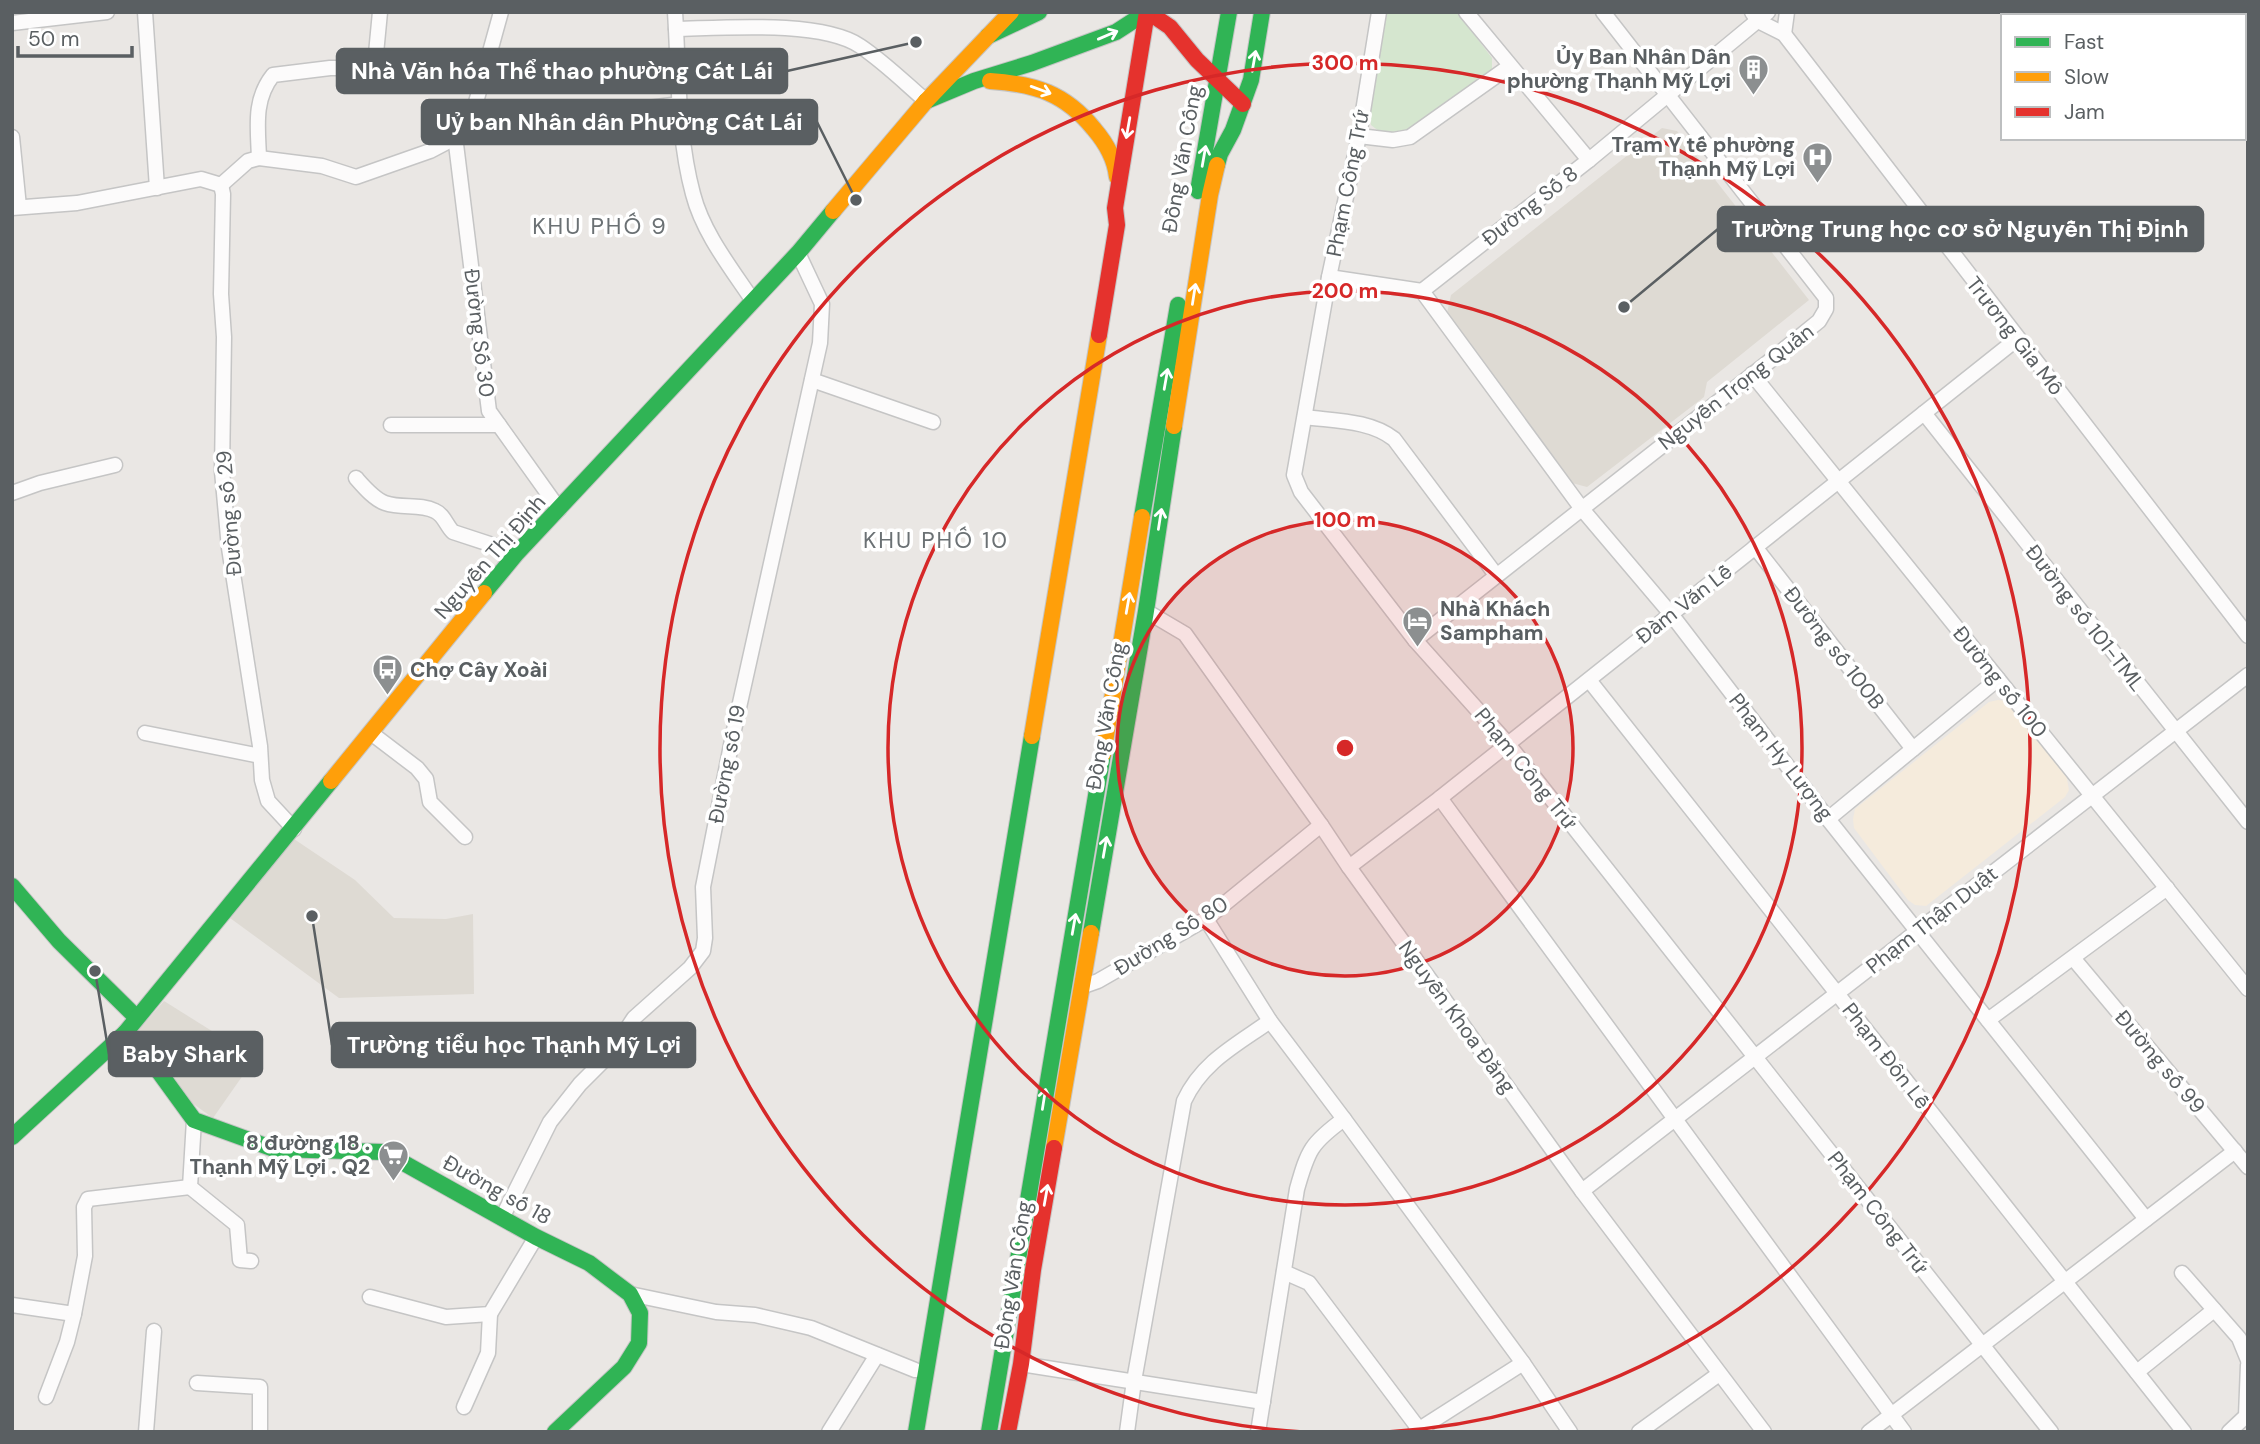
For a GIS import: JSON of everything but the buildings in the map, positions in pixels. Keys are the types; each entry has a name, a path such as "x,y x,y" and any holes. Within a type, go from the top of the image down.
{"main road":[{"name":"Nguyễn Thị Định","path":"12,1138 125,1033 517,553 798,253 926,101 1011,12"},
{"path":"988,36 1039,12"},
{"path":"1147,12 1170,27 1197,60 1243,104"},
{"path":"926,101 974,80 1104,37 1147,12"},
{"path":"905,1432 1116,225 1115,208 1147,12"},
{"name":"Đồng Văn Cống","path":"1008,1432 1021,1364 1033,1270 1146,611 1204,194 1210,118 1229,12"},
{"name":"Đồng Văn Cống","path":"989,1432 1062,991 1204,194 1233,130 1251,80 1262,12"},
{"path":"1197,60 1210,118"},
{"path":"974,80 1029,86 1050,92 1073,105 1104,141 1116,165 1118,188"},
{"path":"1217,81 1227,113 1220,154"},
{"path":"916,1432 1007,840"},
{"path":"12,886 59,942 136,1017"},
{"path":"1062,991 1081,987"},
{"path":"125,1033 154,1065 194,1120"},
{"name":"Đường số 18","path":"194,1120 274,1149 384,1152 589,1264 630,1294"},
{"path":"555,1432 624,1367 639,1343 640,1313 630,1294"}],"street":[{"path":"12,23 107,12"},
{"path":"145,12 157,188"},
{"path":"259,158 258,110 263,88 273,75 330,68 368,68 375,64 380,12"},
{"path":"462,134 501,12"},
{"path":"675,12 680,104 693,195 712,239 753,301"},
{"name":"Phạm Công Trứ","path":"1379,12 1359,136 1329,277 1294,475 1301,492 1415,640 1508,744 2051,1432"},
{"path":"1466,12 1589,160"},
{"name":"Nguyễn Trọng Quản","path":"1415,640 1819,321 1826,309 1826,298 1603,12"},
{"path":"1784,34 1787,12"},
{"name":"Đường Số 8","path":"1422,291 1589,160 1759,15"},
{"name":"Trương Gia Mô","path":"1759,15 1784,34 2248,636"},
{"path":"676,29 768,28 830,33 859,45 926,101"},
{"path":"1359,136 1393,140 1409,137 1510,66"},
{"path":"12,137 16,208 77,203 201,179 221,185 248,161 259,158 322,166 356,177 430,151 462,134 680,104"},
{"name":"Đường Số 30","path":"462,134 489,411 559,509"},
{"name":"Đường số 29","path":"221,185 221,294 224,337 222,471 229,548 268,801 293,829"},
{"name":"Đường số 19","path":"502,1218 550,1122 580,1084 611,1053 634,1018 690,968 702,951 705,938 703,887 739,704 820,343 822,304 798,253"},
{"path":"1329,277 1422,291"},
{"name":"Phạm Hy Lượng","path":"1422,291 1582,509 1671,614 1828,819 2146,1219"},
{"name":"Đàm Văn Lễ","path":"1349,867 1440,798 2017,339"},
{"name":"Đường số 100","path":"1752,374 2248,989"},
{"path":"812,380 933,422"},
{"name":"Đường số 101-TML","path":"1924,414 2248,822"},
{"path":"1305,416 1383,430 1394,439 1496,575"},
{"path":"391,425 499,425"},
{"path":"12,493 40,483 116,465"},
{"path":"356,478 383,503 435,511 442,515 453,532 517,553"},
{"name":"Đường số 100B","path":"1755,547 1913,749"},
{"name":"Nguyễn Khoa Đăng","path":"1146,611 1185,634 1582,1191 1764,1432"},
{"name":"Phạm Thận Duật","path":"1582,1191 2248,675"},
{"path":"1828,819 1998,679"},
{"name":"Phạm Đôn Lễ","path":"1589,680 2184,1432"},
{"path":"145,733 260,756"},
{"path":"371,733 417,768 426,779 430,802 465,837"},
{"path":"1440,798 1904,1432"},
{"name":"Đường Số 80","path":"1081,987 1098,981 1206,919 1321,825"},
{"path":"1988,1020 2167,888"},
{"path":"1206,919 1270,1021 1523,1363 1570,1432"},
{"name":"Đường số 99","path":"2073,958 2248,1167"},
{"path":"1127,1432 1184,1101 1193,1083 1210,1063 1270,1021"},
{"path":"1258,1432 1297,1189 1306,1156 1322,1135 1344,1119"},
{"path":"190,1187 194,1120"},
{"path":"1869,1432 2235,1151"},
{"path":"46,1397 67,1342 74,1314 85,1256 84,1207 88,1199 190,1187 237,1226 240,1260 251,1261"},
{"path":"464,1407 488,1353 491,1314 536,1237"},
{"path":"1284,1272 1308,1283 1417,1430 1523,1363"},
{"path":"2182,1273 2239,1338 2248,1363 2246,1416 2229,1432"},
{"name":"Đường số 18","path":"630,1294 716,1312 755,1315 811,1328 915,1370"},
{"path":"370,1297 446,1317 491,1314"},
{"path":"12,1305 74,1314"},
{"path":"2137,1372 2214,1310"},
{"path":"146,1432 155,1331"},
{"path":"829,1432 877,1355"},
{"path":"1021,1364 1263,1402"},
{"path":"1639,1432 1719,1374"},
{"path":"197,1383 260,1387 260,1432"}],"shaded area":[{"path":"1662,128 1677,131 1809,300 1707,382 1704,397 1587,487 1572,483 1447,313 1451,295"},
{"path":"2007,701 2066,774 2069,790 2065,797 1926,906 1915,905 1908,900 1854,828 1855,809 1989,702"},
{"path":"294,839 355,880 394,918 446,919 473,914 474,994 339,998 230,918"},
{"path":"164,1001 255,1058 213,1118 188,1100 135,1034"}],"green space":[{"path":"1387,12 1457,12 1492,58 1492,75 1412,137 1384,135 1371,125 1369,114"}],"traffic: fast":[{"path":"988,36 1039,12"},
{"path":"926,101 974,81 1116,32 1147,12"},
{"path":"1198,191 1229,12"},
{"path":"1217,165 1251,80 1262,12"},
{"path":"484,593 517,553 798,253 833,211"},
{"path":"1142,517 1178,305"},
{"path":"1091,933 1146,611 1174,426"},
{"path":"916,1432 1032,736"},
{"path":"989,1432 1103,754"},
{"path":"12,1137 125,1033 331,781"},
{"path":"12,886 59,941 136,1017"},
{"path":"125,1033 154,1065 194,1120 274,1149 384,1152 536,1237 589,1263 630,1294 640,1313 639,1343 624,1367 555,1432"}],"traffic: slow":[{"path":"833,211 926,101 1011,12"},
{"path":"990,81 1035,88 1072,107 1106,145 1117,177"},
{"path":"1174,426 1217,165"},
{"path":"1032,736 1099,335"},
{"path":"1103,754 1142,517"},
{"path":"331,781 484,593"},
{"path":"1054,1148 1091,933"}],"traffic: jam":[{"path":"1099,335 1117,225 1115,208 1147,12"},
{"path":"1148,12 1170,27 1197,60 1243,104"},
{"path":"1008,1432 1054,1148"}],"place":[{"name":"Nhà Văn hóa Thể thao phường Cát Lái","path":"916,42"},
{"name":"Ủy Ban Nhân Dân phường Thạnh Mỹ Lợi","path":"1754,96"},
{"name":"Trạm Y tế phường Thạnh Mỹ Lợi","path":"1818,184"},
{"name":"Uỷ ban Nhân dân Phường Cát Lái","path":"856,200"},
{"name":"Trường Trung học cơ sở Nguyễn Thị Định","path":"1624,307"},
{"name":"Nhà Khách Sampham","path":"1417,648"},
{"name":"Chợ Cây Xoài","path":"387,697"},
{"name":"Trường tiểu học Thạnh Mỹ Lợi","path":"312,916"},
{"name":"Baby Shark","path":"95,971"},
{"name":"8 đường 18 . Thạnh Mỹ Lợi . Q2","path":"393,1182"}],"district":[{"name":"KHU PHỐ 9","path":"600,226"},
{"name":"KHU PHỐ 10","path":"936,540"}]}
